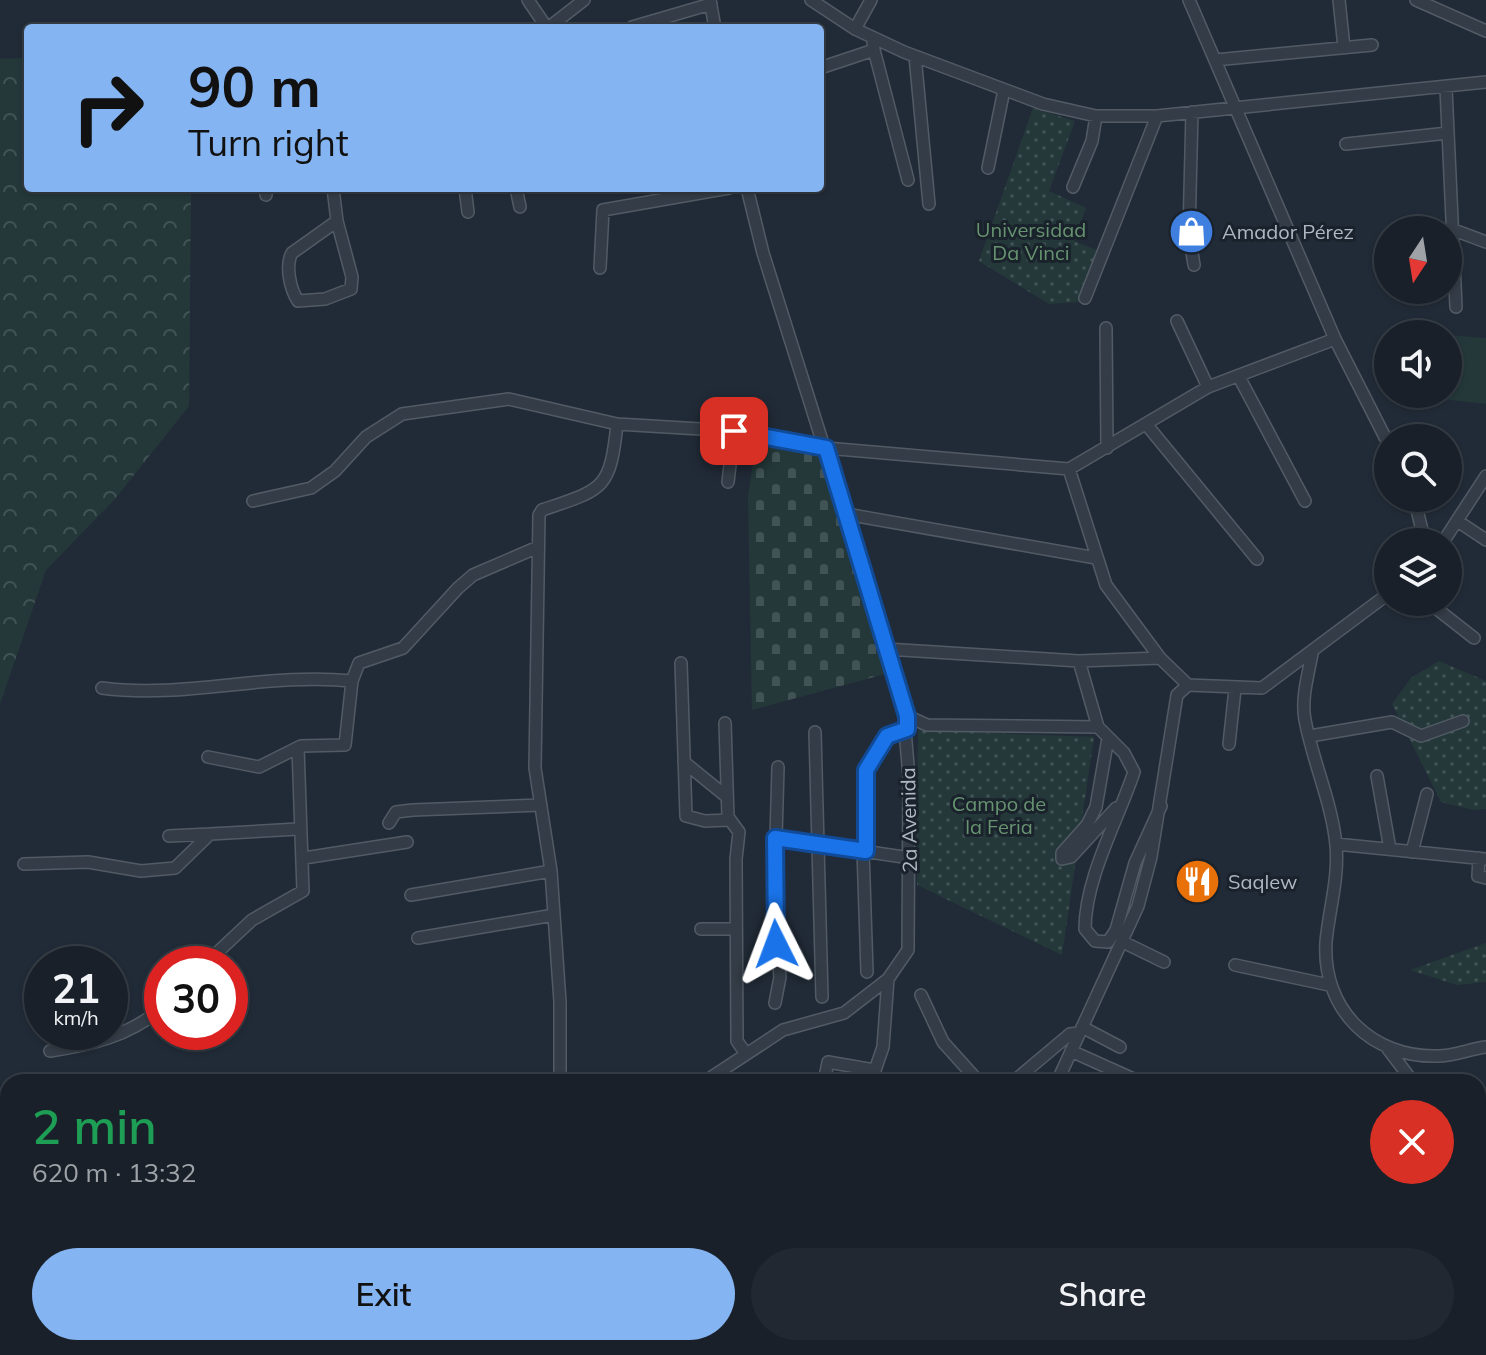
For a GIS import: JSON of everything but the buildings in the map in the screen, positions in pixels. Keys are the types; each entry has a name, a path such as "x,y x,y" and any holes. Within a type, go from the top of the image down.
{"street":[{"path":"530,0 545,24"},
{"path":"553,24 584,0"},
{"path":"811,0 873,44 915,56 1004,90 1096,116 1157,116 1486,82"},
{"path":"855,29 871,0"},
{"path":"1189,0 1335,339 1378,424"},
{"path":"1339,0 1344,47"},
{"path":"1416,0 1486,31"},
{"path":"641,24 711,2 714,24"},
{"path":"824,66 873,44"},
{"path":"873,44 908,180"},
{"path":"1215,60 1372,45"},
{"path":"915,56 915,85 929,204"},
{"path":"1446,88 1453,216"},
{"path":"988,168 1004,90"},
{"path":"1192,112 1189,233 1194,265"},
{"path":"1073,187 1092,141 1096,116"},
{"path":"1085,298 1157,116"},
{"path":"1346,144 1448,133"},
{"path":"333,192 337,221 353,285 325,299 298,301 292,293 290,256 337,221"},
{"path":"466,192 468,212"},
{"path":"517,192 520,207"},
{"path":"600,268 603,210 706,192"},
{"name":"2a Avenida","path":"748,192 763,253 907,716 908,950 888,979 883,1047 874,1074"},
{"path":"1462,233 1486,242"},
{"path":"1177,321 1208,387"},
{"path":"1106,328 1107,448"},
{"path":"253,501 311,488 335,471 366,437 402,414 509,399 617,424 734,431 826,448 1069,469 1208,387 1335,339"},
{"path":"1239,377 1305,501"},
{"path":"560,1074 551,871 535,768 538,547 542,510 585,495 606,479 613,466 617,424"},
{"path":"1146,424 1257,559"},
{"path":"728,482 734,431"},
{"path":"1069,469 1106,585 1160,658 1188,685 1262,688 1312,654 1374,605"},
{"path":"1454,528 1486,476"},
{"path":"846,514 1096,558"},
{"path":"1459,522 1486,540"},
{"path":"208,757 259,767 298,748 345,745 352,681 359,663 403,648 473,575 538,547"},
{"path":"1446,616 1474,638"},
{"path":"886,649 1079,661 1160,658"},
{"path":"1312,654 1306,681 1305,719 1336,844 1336,885 1326,940 1329,985 1337,1005 1359,1030 1388,1049 1415,1056 1442,1057 1486,1047"},
{"path":"1079,661 1098,727 1124,753 1134,772 1085,918 1089,937 1102,943 1112,938 1135,863 1161,806"},
{"path":"681,663 686,816 705,821 728,820"},
{"path":"102,688 135,692 242,685 287,677 352,681"},
{"path":"1061,1074 1123,942 1145,881 1161,806 1177,695 1188,685"},
{"path":"1229,744 1235,689"},
{"path":"907,716 927,725 1098,727"},
{"path":"1310,736 1392,722 1421,736 1463,721"},
{"path":"725,723 728,820 739,832 737,1041 746,1054"},
{"path":"867,972 866,770 887,736 907,729"},
{"path":"815,732 822,997"},
{"path":"1108,738 1096,807 1087,825 1062,853 1062,859 1071,857 1122,802"},
{"path":"224,946 252,920 303,891 304,858 298,829 298,748"},
{"path":"684,762 727,797"},
{"path":"775,1003 780,977 774,908 778,767"},
{"path":"1377,776 1390,849"},
{"path":"1412,852 1427,794"},
{"path":"389,823 396,812 541,805"},
{"path":"169,836 298,829"},
{"path":"24,864 88,862 141,871 175,868 210,834"},
{"path":"775,838 910,858"},
{"path":"304,858 407,842"},
{"path":"1336,844 1483,858 1478,876 1486,878"},
{"path":"411,895 551,871"},
{"path":"418,938 554,915"},
{"path":"701,929 736,929"},
{"path":"1123,942 1164,962"},
{"path":"1235,965 1329,985"},
{"path":"716,1074 783,1030 844,1013 888,979"},
{"path":"921,995 943,1042 972,1074"},
{"path":"50,1051 96,1044 123,1033 144,1020"},
{"path":"1022,1074 1070,1034 1081,1030 1120,1047"},
{"path":"1388,1049 1407,1074"},
{"path":"1071,1051 1122,1074"},
{"path":"826,1074 828,1062 867,1074"}],"green space":[{"path":"24,58 24,192 191,192 189,406 114,500 46,570 0,704 0,59"},
{"name":"Universidad Da Vinci","path":"1033,108 1075,121 1049,191 1086,208 1074,241 1099,251 1079,302 1049,304 979,261"},
{"path":"1462,336 1486,338 1486,404 1462,401"},
{"path":"757,439 826,455 889,673 752,710 748,496"},
{"path":"1439,661 1486,681 1486,809 1473,810 1441,802 1392,704 1411,678"},
{"name":"Campo de la Feria","path":"918,730 1094,737 1062,955 917,885"},
{"path":"1486,943 1486,982 1457,985 1410,970"}],"place":[{"name":"Amador Pérez","path":"1191,232"},
{"name":"Saqlew","path":"1197,882"}],"route":[{"path":"734,431 826,448 907,716 907,729 892,733 883,740 866,770 866,851 775,838 776,944"}]}
